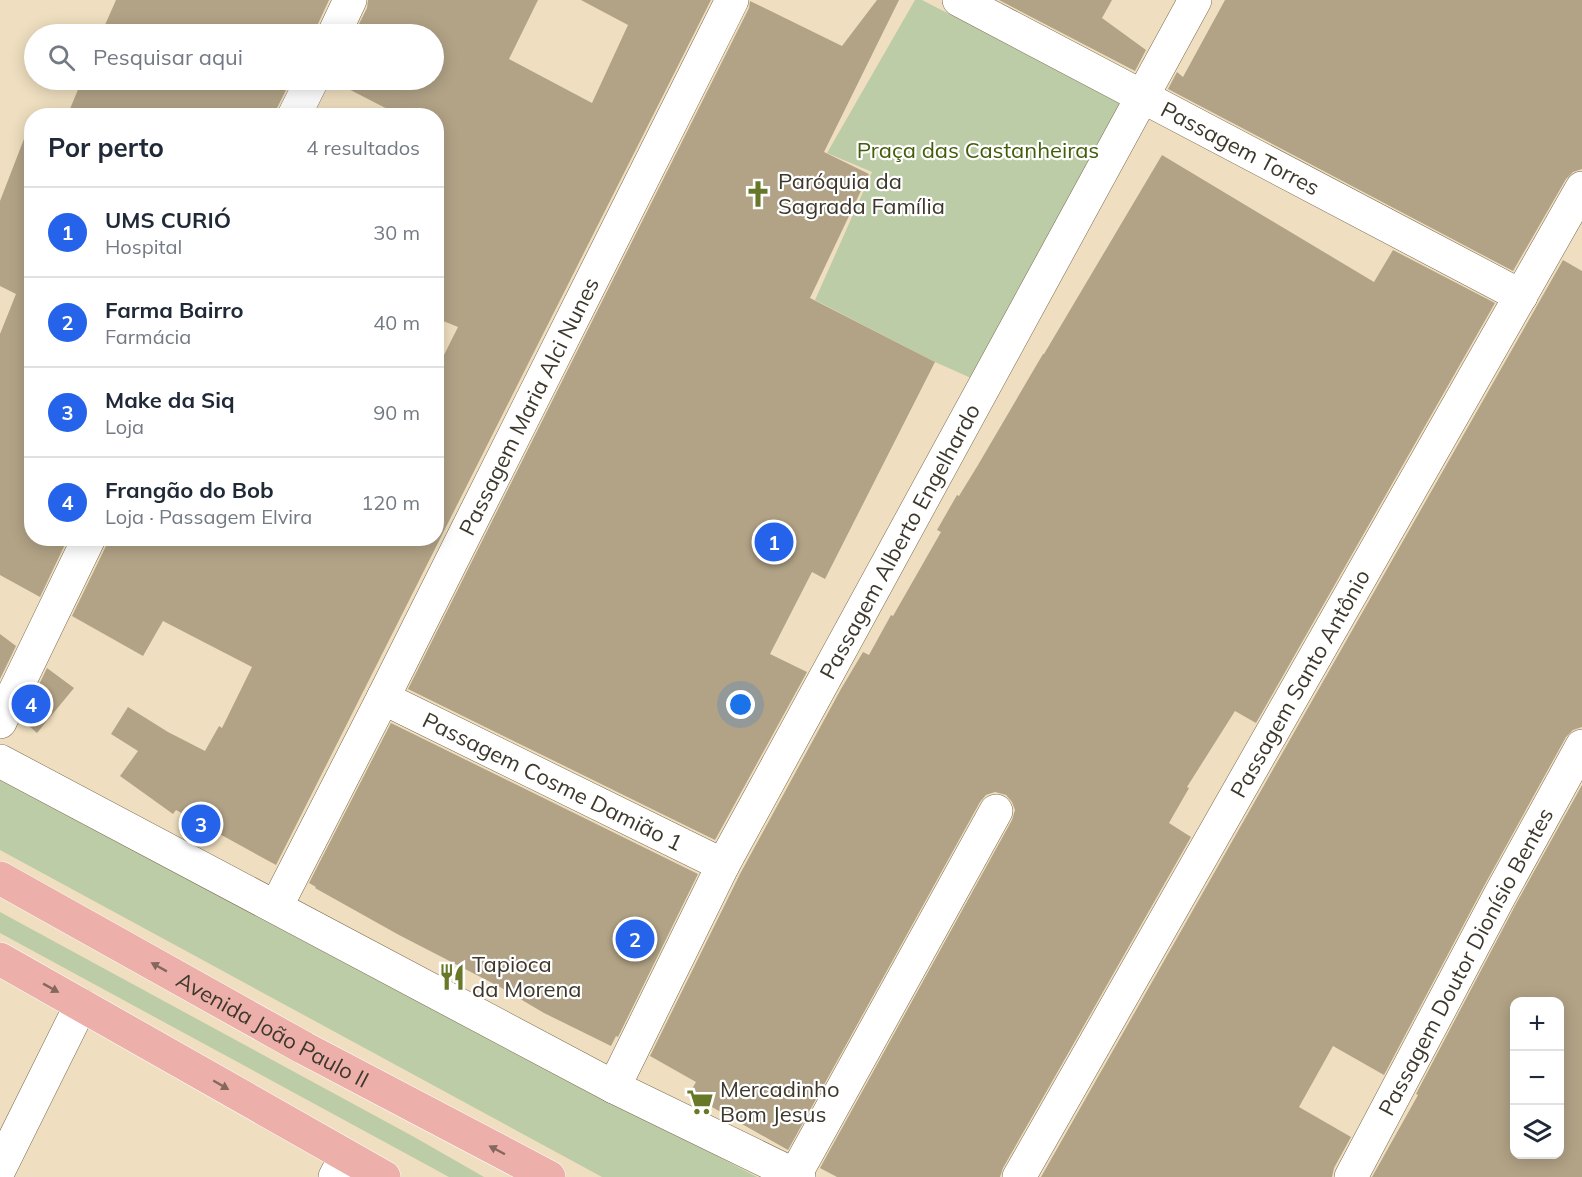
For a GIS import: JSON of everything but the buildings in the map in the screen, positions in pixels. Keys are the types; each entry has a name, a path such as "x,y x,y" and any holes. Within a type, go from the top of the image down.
{"main road":[{"name":"Avenida João Paulo II","path":"0,878 304,1048 549,1177"},
{"path":"0,960 81,1005 341,1167 384,1177"}],"street":[{"path":"339,24 350,0"},
{"name":"Passagem Maria Alci Nunes","path":"276,907 732,0"},
{"name":"Passagem Torres","path":"959,0 1521,296"},
{"name":"Passagem Alberto Engelhardo","path":"614,1087 723,865 1195,0"},
{"path":"298,108 307,90"},
{"name":"Passagem Santo Antônio","path":"1019,1177 1582,188"},
{"path":"0,722 85,546"},
{"name":"Passagem Cosme Damião 1","path":"383,698 723,865"},
{"name":"Passagem Doutor Dionísio Bentes","path":"1351,1177 1500,895 1582,746"},
{"path":"0,761 614,1087 797,1176 996,811"},
{"path":"0,1168 81,1005"}],"green space":[{"name":"Praça das Castanheiras","path":"915,0 922,0 1128,106 971,378 815,300 872,172 827,153"},
{"path":"0,778 757,1177 602,1177 0,850"},
{"path":"0,912 484,1177 449,1177 0,933"}],"place":[{"name":"Paróquia da Sagrada Família","path":"758,194"},
{"name":"UMS CURIÓ","path":"774,542"},
{"name":"Frangão do Bob","path":"31,704"},
{"name":"Make da Siq","path":"201,824"},
{"name":"Farma Bairro","path":"635,939"},
{"name":"Tapioca da Morena","path":"452,977"},
{"name":"Mercadinho Bom Jesus","path":"700,1102"}]}
